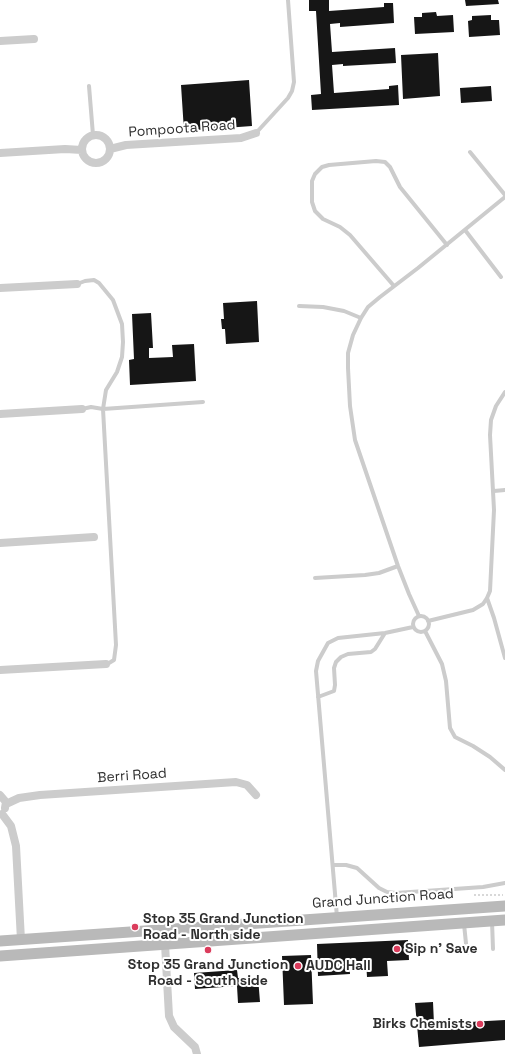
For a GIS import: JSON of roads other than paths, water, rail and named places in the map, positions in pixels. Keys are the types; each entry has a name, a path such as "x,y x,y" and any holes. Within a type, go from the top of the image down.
{"main road":[{"name":"Grand Junction Road","path":"0,941 504,906"},
{"path":"492,921 504,906"},
{"path":"441,910 464,923"},
{"path":"337,918 338,932"},
{"path":"0,956 505,920"},
{"path":"164,930 165,944"},
{"path":"21,940 23,954"}],"street":[{"path":"0,41 34,38"},
{"name":"Pompoota Road","path":"110,149 126,145 241,138 256,133"},
{"path":"97,134 106,138 110,149 103,161 95,163 86,159 82,150 83,142 86,138 93,135 97,134"},
{"path":"0,153 65,149 82,150"},
{"path":"0,288 77,284"},
{"path":"0,414 82,409"},
{"path":"0,543 94,537"},
{"path":"0,670 106,664"},
{"name":"Berri Road","path":"6,804 19,798 40,795 236,782 247,785 256,795"},
{"path":"0,795 6,804 6,808 1,814 11,826 16,846 21,940"},
{"path":"165,944 170,1016 174,1027 195,1047 197,1054"}],"lane":[{"path":"256,133 288,98 292,91 294,82 288,0"},
{"path":"89,86 93,135"},
{"path":"419,616 398,566 356,440 350,409 348,353 353,336 368,307 448,245 505,196 470,152"},
{"path":"394,286 350,235 340,227 323,219 315,211 312,202 312,181 315,174 322,168 329,165 376,161 384,162 390,167 400,187 448,245"},
{"path":"465,230 501,277"},
{"path":"77,284 94,280 99,283 114,300 122,324 122,357 106,390 103,409 116,646 114,660 106,664"},
{"path":"299,306 323,307 361,318"},
{"path":"428,621 473,610 483,604 490,591 494,510 490,435 491,420 496,406 505,392"},
{"path":"82,409 91,407 103,409 203,402"},
{"path":"494,491 505,490"},
{"path":"315,578 379,573 398,566"},
{"path":"487,598 505,658"},
{"path":"413,627 419,632 425,631 429,626 428,621 424,617 419,616"},
{"path":"413,627 413,621 419,616"},
{"path":"337,918 316,671 318,661 328,643 338,638 385,633 413,627"},
{"path":"425,631 442,664 446,681 450,723 453,733 456,737 479,750 505,770"},
{"path":"318,697 334,691 336,685 334,668 336,662 341,657 348,654 371,652 375,649 385,633"},
{"path":"333,865 346,865 357,868 379,888 387,892 396,893 483,887 505,883"},
{"path":"492,921 493,949"},
{"path":"464,923 467,953"}],"place":[{"name":"Stop 35 Grand Junction Road - North side","path":"135,927"},
{"name":"Sip n' Save","path":"397,949"},
{"name":"Stop 35 Grand Junction Road - South side","path":"208,950"},
{"name":"AUDC Hall","path":"298,966"},
{"name":"Birks Chemists","path":"480,1024"}]}
